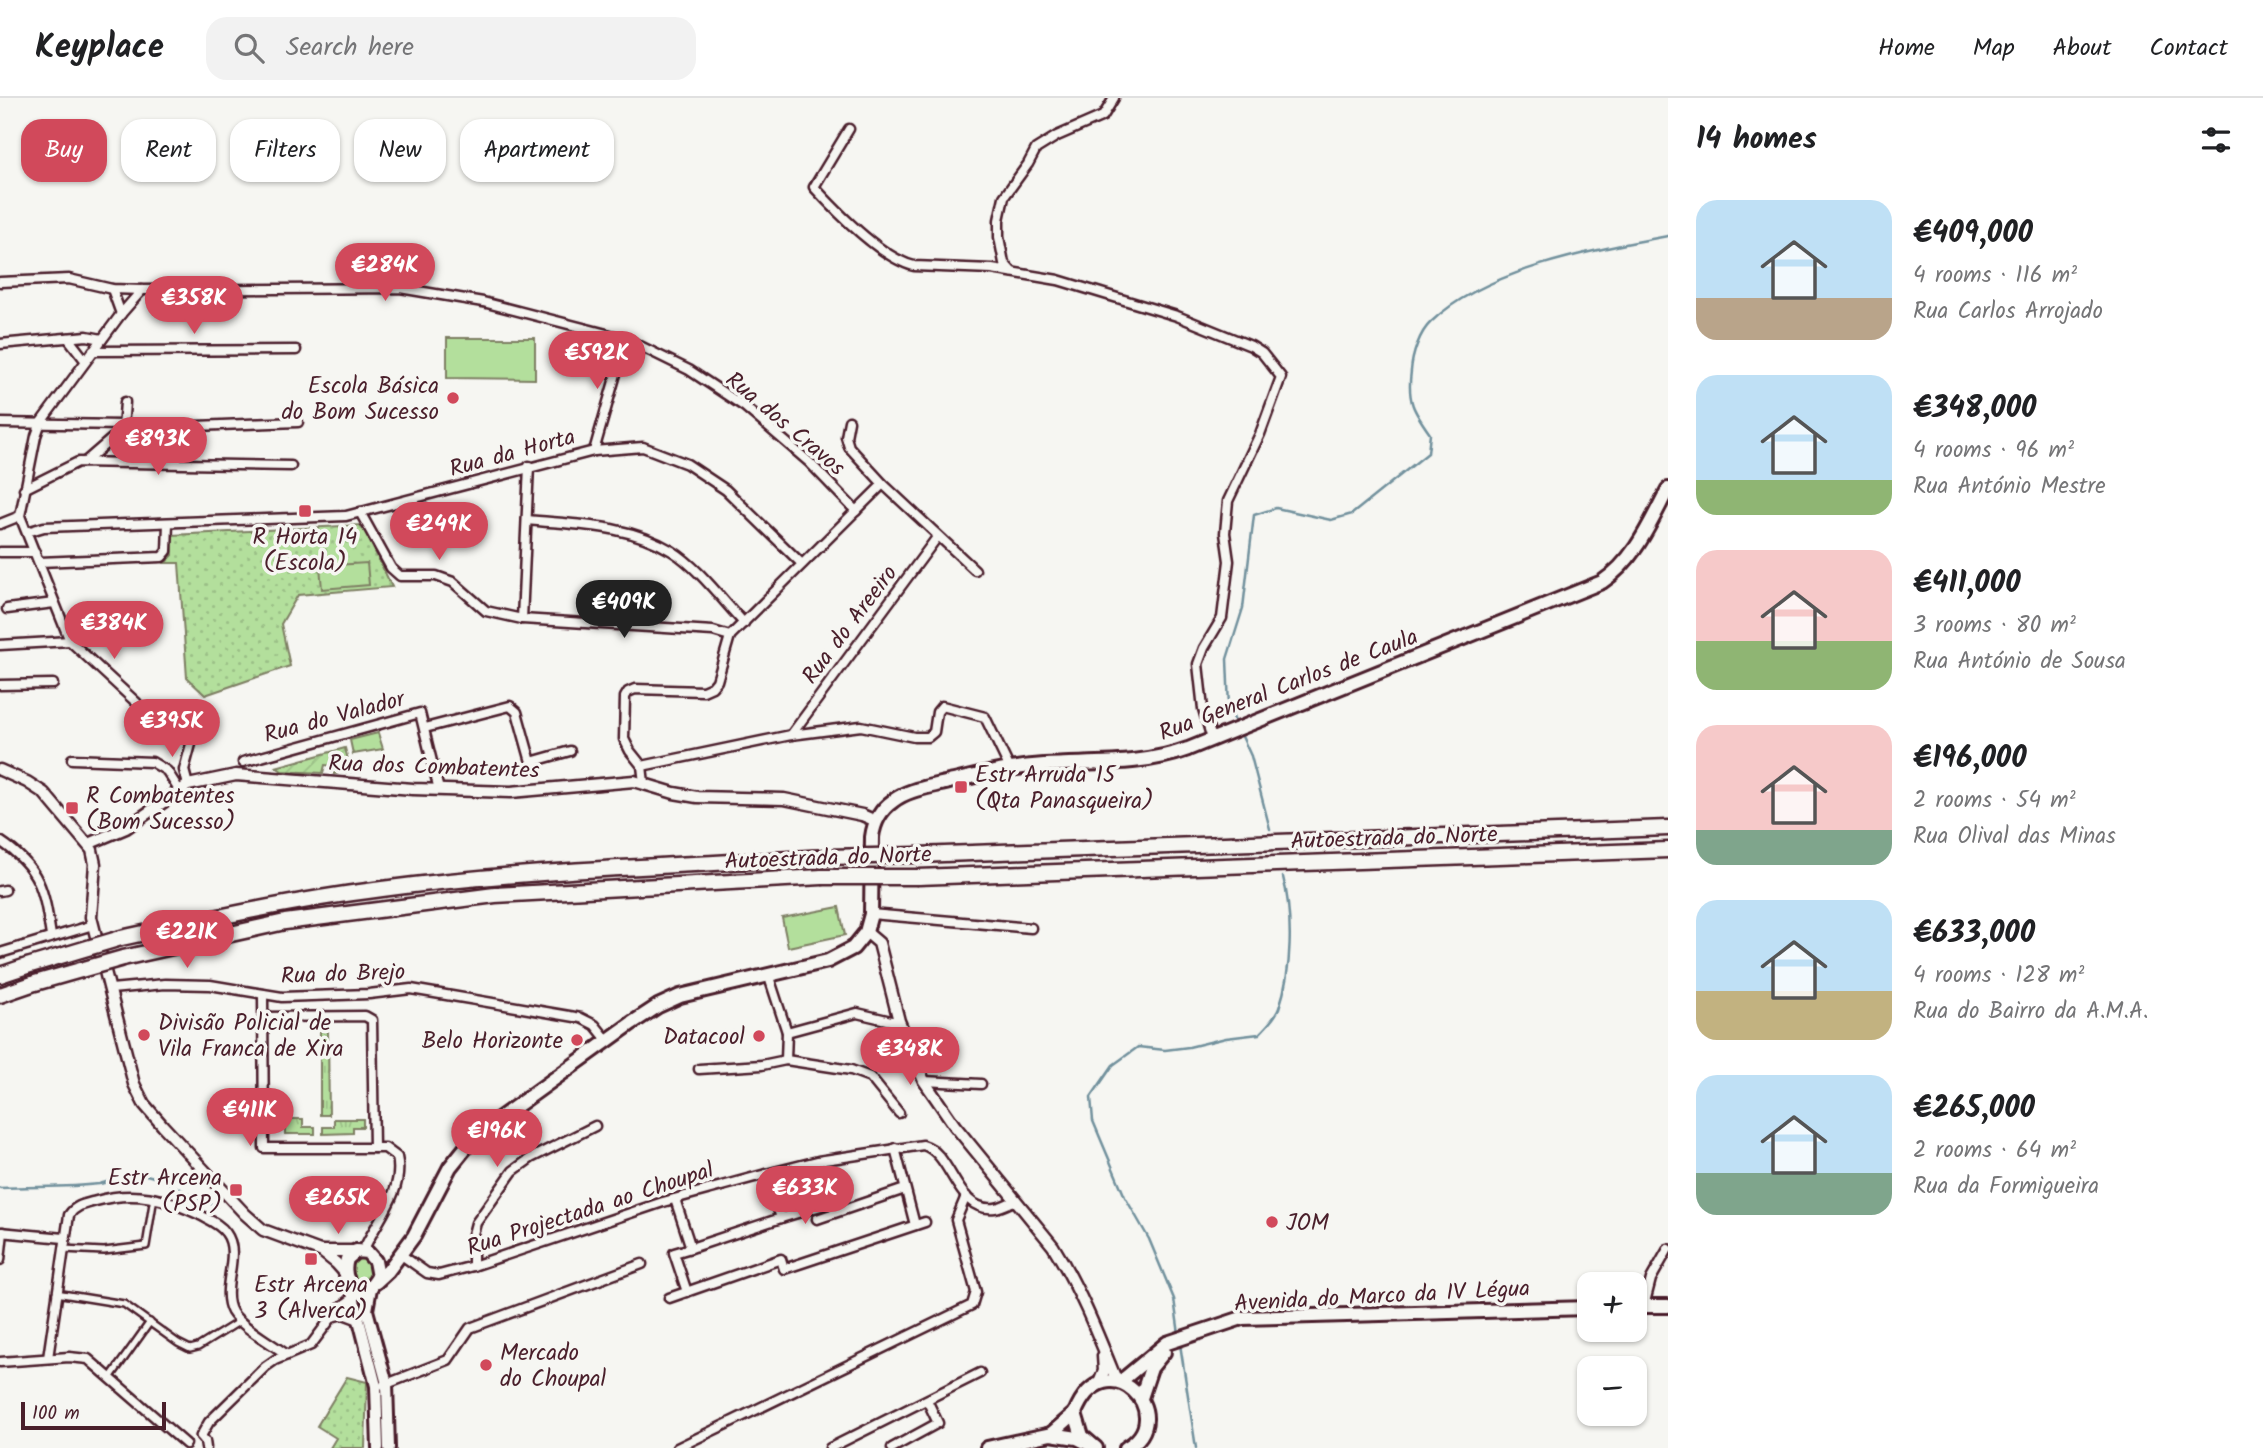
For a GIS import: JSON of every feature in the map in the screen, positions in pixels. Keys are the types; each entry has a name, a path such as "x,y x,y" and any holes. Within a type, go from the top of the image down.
{"highway":[{"name":"Autoestrada do Norte","path":"0,975 121,938 281,903 384,888 493,877 827,857 1668,828"},
{"name":"Autoestrada do Norte","path":"0,995 122,958 285,922 495,895 822,877 918,877 1668,850"}],"main road":[{"name":"Rua General Carlos de Caula","path":"876,821 884,808 901,796 1010,769 1151,759 1179,753 1602,582 1633,553 1668,489"},
{"path":"389,1448 366,1290 414,1236 450,1167 465,1146 488,1125 651,1010 680,996 836,958 853,948 866,932 871,914 872,837 876,821"},
{"path":"366,1290 347,1279 347,1259 363,1252 390,1257 400,1254"},
{"path":"363,1252 378,1269 366,1290 359,1320 381,1385 379,1448"},
{"path":"1647,1306 1668,1306"},
{"name":"Avenida do Marco da IV Légua","path":"1118,1382 1158,1350 1183,1337 1242,1318 1577,1308"},
{"name":"Avenida do Marco da IV Légua","path":"1141,1398 1151,1368 1161,1355 1183,1337"},
{"path":"1051,1434 1075,1413 1082,1397 1099,1383 1118,1382 1136,1391 1146,1416 1142,1440 1126,1448"},
{"path":"1075,1413 1078,1428 1093,1446"},
{"path":"987,1448 1051,1434 1077,1438 1093,1446"}],"street":[{"path":"1012,272 1004,263 999,237 999,220 1004,197 1036,149 1057,136 1103,116 1114,98"},
{"path":"849,129 814,187 843,218 901,263 914,266 992,269 1058,280 1177,316 1251,346 1262,353 1281,377 1260,434 1228,501 1225,533 1229,561 1222,618 1198,664 1203,709 1212,739"},
{"name":"Rua dos Cravos","path":"0,282 69,279 113,289 142,290 400,288 483,302 626,339 689,370 745,407 809,462 856,511"},
{"path":"113,289 121,313"},
{"path":"138,703 70,641 20,516 41,422 85,360 142,290"},
{"path":"0,344 87,335 102,340"},
{"path":"68,338 85,360"},
{"path":"594,451 626,339"},
{"path":"93,351 296,350"},
{"path":"123,429 125,402"},
{"path":"849,421 846,442 883,484 975,570"},
{"path":"0,424 41,422 122,425 123,429"},
{"path":"86,461 123,429 298,422"},
{"name":"Rua da Horta","path":"27,532 44,527 346,516 529,466 594,451 643,447 687,464 726,490 802,564"},
{"path":"24,489 72,463 86,461 291,466"},
{"path":"522,619 529,466"},
{"path":"644,783 642,766 624,739 625,697 628,692 635,689 709,689 719,678 730,636 883,484"},
{"path":"360,512 391,568 400,576 436,576 453,582 486,611 522,619 713,631 730,636"},
{"path":"0,524 20,516"},
{"path":"527,520 607,527 644,537 674,552 744,624"},
{"path":"39,562 162,557 167,551 168,523"},
{"name":"Rua do Areeiro","path":"791,735 938,536"},
{"path":"0,552 35,552"},
{"path":"7,609 54,603"},
{"path":"0,645 70,641"},
{"path":"0,685 53,684"},
{"name":"Rua do Valador","path":"425,728 508,706 517,712 531,762 570,751"},
{"path":"642,766 791,735 861,726 914,737 928,737 936,728 939,708 947,706 985,717 1010,769"},
{"name":"Rua do Valador","path":"243,762 420,713 439,790"},
{"path":"183,788 184,770 194,733"},
{"path":"72,759 152,762 167,771 183,788"},
{"path":"0,770 44,793 88,844 95,864 91,910 93,925 134,1084 144,1104 254,1223 274,1235 320,1251 336,1263 347,1279"},
{"name":"Rua dos Combatentes","path":"88,844 126,828 183,788 236,775 439,790 511,792 634,781 697,797 784,799 849,812 876,821"},
{"path":"0,841 19,856 41,885 51,936"},
{"path":"871,914 1031,928"},
{"path":"0,953 93,925"},
{"path":"866,932 879,943 899,1021 924,1080 955,1125 1053,1246 1066,1267 1118,1382"},
{"path":"768,974 787,1032 786,1060"},
{"name":"Rua do Brejo","path":"111,989 188,984 263,994 315,996 411,989 581,1018 595,1025 608,1041"},
{"path":"263,994 264,1148 388,1149 395,1154 398,1161 395,1191 363,1252 320,1251"},
{"path":"787,1032 857,1013 899,1021"},
{"path":"263,1017 365,1016 372,1020 374,1148"},
{"path":"699,1069 762,1065 786,1060 866,1075 899,1112"},
{"path":"924,1080 981,1084"},
{"path":"473,1266 473,1234 476,1223 513,1171 531,1158 596,1126"},
{"name":"Rua Projectada ao Choupal","path":"400,1254 432,1275 473,1266 675,1199 766,1174 818,1161 923,1145 937,1151 966,1196"},
{"path":"895,1148 915,1225"},
{"path":"766,1174 781,1218"},
{"path":"817,1219 905,1189"},
{"path":"48,1358 68,1215 79,1205 117,1196 155,1197 177,1204 217,1224 226,1232 232,1250 228,1297 232,1311 241,1321 287,1355"},
{"path":"677,1448 972,1305 976,1292 956,1220 966,1196 989,1208 1016,1200"},
{"path":"62,1249 104,1251 146,1246 155,1197"},
{"path":"675,1199 691,1248"},
{"path":"687,1292 674,1253 821,1206"},
{"path":"669,1298 780,1259 784,1269 925,1222"},
{"path":"0,1260 1,1232 64,1238"},
{"path":"1647,1288 1668,1250"},
{"path":"381,1385 448,1360 470,1328 642,1264"},
{"path":"201,1436 209,1422 234,1395 270,1363 307,1348 338,1308 366,1290"},
{"path":"57,1293 120,1302 190,1349 241,1321"},
{"path":"331,1317 343,1314 359,1320"},
{"path":"110,1378 150,1322"},
{"path":"1099,1383 1104,1365 1101,1342"},
{"path":"0,1362 69,1357 88,1359 186,1446 191,1436 201,1436"},
{"path":"830,1448 980,1373"},
{"path":"892,1448 938,1423 927,1399"},
{"path":"201,1436 205,1441 205,1448"}],"green space":[{"path":"447,338 535,338 535,379 447,378"},
{"path":"362,525 392,587 298,595 281,624 290,666 205,695 187,678 179,563 165,563 173,555 172,535"},
{"path":"367,563 369,585 322,589 320,566"},
{"path":"378,733 383,749 353,754 350,740"},
{"path":"345,748 351,772 334,774 334,766 325,765 323,773 282,771 276,767"},
{"path":"839,907 845,935 788,947 782,918"},
{"path":"320,1031 328,1031 329,1115 320,1115"},
{"path":"274,1119 303,1119 303,1127 315,1127 315,1134 285,1134 285,1127 274,1127"},
{"path":"334,1119 363,1119 363,1127 353,1127 353,1133 323,1134 323,1127 334,1127"},
{"path":"356,1257 364,1257 370,1262 373,1277 366,1284 355,1281 352,1274 351,1266"},
{"path":"347,1377 367,1382 365,1448 330,1448 336,1438 317,1426"}],"waterway":[{"path":"1237,726 1229,708 1227,659 1243,608 1254,515 1276,508 1331,520 1352,514 1428,453 1430,434 1415,411 1411,398 1412,365 1423,332 1454,304 1481,288 1542,264 1668,236"},
{"path":"1240,732 1251,756 1270,829"},
{"path":"1179,1334 1174,1299 1149,1239 1125,1197 1093,1121 1091,1097 1113,1065 1138,1047 1165,1050 1189,1047 1259,1034 1268,1025 1279,1008 1289,960 1290,925 1283,877"},
{"path":"0,1188 99,1184 136,1174 157,1178 217,1206"},
{"path":"1180,1344 1196,1448"}],"place":[{"name":"Escola Básica do Bom Sucesso","path":"453,398"},
{"name":"R Horta 14 (Escola)","path":"305,511"},
{"name":"Estr Arruda 15 (Qta Panasqueira)","path":"961,787"},
{"name":"R Combatentes (Bom Sucesso)","path":"72,808"},
{"name":"Divisão Policial de Vila Franca de Xira","path":"144,1035"},
{"name":"Datacool","path":"759,1036"},
{"name":"Belo Horizonte","path":"577,1040"},
{"name":"Estr Arcena (PSP)","path":"236,1190"},
{"name":"JOM","path":"1272,1222"},
{"name":"Estr Arcena 3 (Alverca)","path":"311,1259"},
{"name":"Mercado do Choupal","path":"486,1365"}]}
